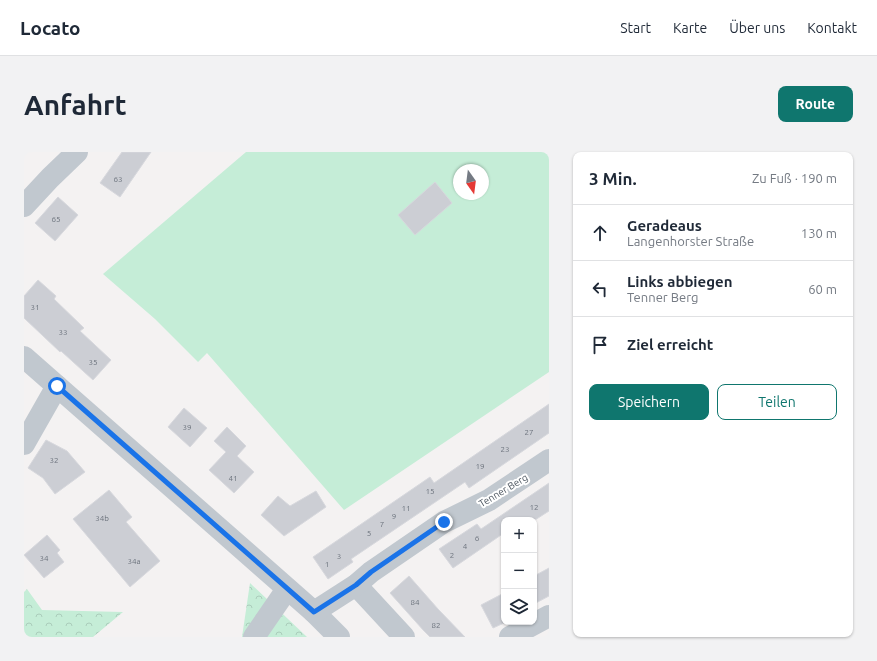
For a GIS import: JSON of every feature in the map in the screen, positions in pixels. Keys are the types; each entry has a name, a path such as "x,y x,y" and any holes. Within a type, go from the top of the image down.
{"street":[{"path":"24,206 77,152"},
{"path":"24,357 214,523 340,637"},
{"path":"24,444 57,386"},
{"name":"Tenner Berg","path":"314,612 356,585 371,572 444,522 489,500 549,460"},
{"path":"356,585 404,637"},
{"path":"254,637 287,589"},
{"path":"510,637 549,616"}],"green space":[{"path":"246,152 549,152 549,372 344,510 207,353 198,362 155,319 103,274"},
{"path":"250,583 307,637 242,637"},
{"path":"27,589 42,610 123,612 93,637 24,637 24,592"}],"building":[{"path":"122,152 151,152 120,197 100,183"},
{"path":"435,182 452,203 415,235 398,215"},
{"path":"58,197 78,215 55,241 35,223"},
{"path":"38,280 56,296 54,299 84,328 80,331 111,360 93,380 61,351 60,352 24,318 24,296"},
{"path":"549,404 549,433 469,488 465,482 351,559 353,562 328,579 313,557 430,477 434,483"},
{"path":"184,408 207,428 190,447 168,427"},
{"path":"227,427 246,446 237,456 254,472 234,493 209,470 226,452 214,441"},
{"path":"46,440 67,451 85,472 55,494 43,478 28,468"},
{"path":"549,483 549,511 537,519 537,517 501,517 501,535 453,568 439,549 477,524 481,529"},
{"path":"109,490 132,517 126,522 160,561 130,587 73,519"},
{"path":"316,491 326,507 284,536 261,515 278,496 290,506"},
{"path":"47,535 60,550 57,553 64,562 44,578 24,555"},
{"path":"549,568 549,596 537,602 537,589 537,574"},
{"path":"409,576 465,637 430,637 424,631 390,593"},
{"path":"501,595 501,624 493,628 481,605"}],"route":[{"path":"57,386 314,612 356,585 371,572 444,522"}]}
